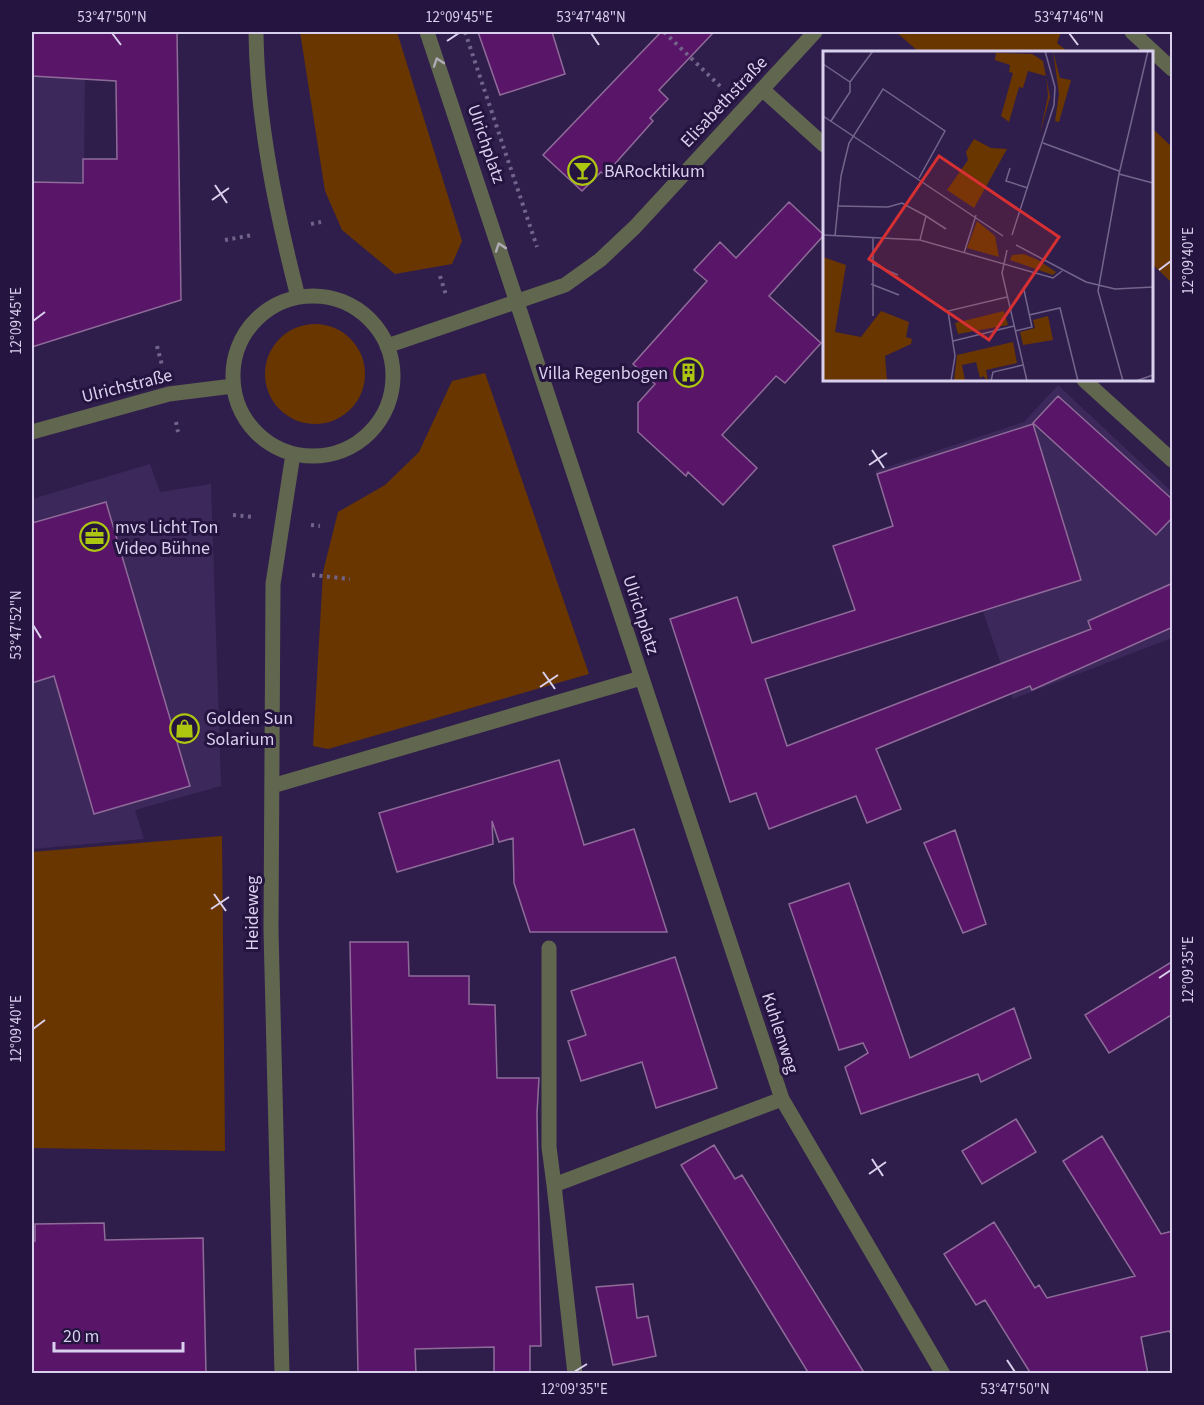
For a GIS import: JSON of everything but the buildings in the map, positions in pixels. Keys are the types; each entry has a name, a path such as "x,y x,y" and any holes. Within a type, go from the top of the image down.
{"street":[{"path":"256,32 258,90 281,230 298,297"},
{"name":"Ulrichplatz","path":"272,786 641,678 427,32"},
{"name":"Elisabethstraße","path":"518,302 565,285 600,260 635,227 815,32"},
{"path":"1132,32 1173,69"},
{"path":"762,89 823,143"},
{"path":"298,297 331,299 360,311 376,327 387,345 393,370 391,395 381,418 370,431 343,450 318,456 293,454 271,445 253,429 240,409 233,386 233,362 241,339 256,319 275,305 298,297"},
{"path":"387,345 518,302"},
{"path":"1085,381 1173,460"},
{"name":"Ulrichstraße","path":"32,432 169,394 233,386"},
{"name":"Heideweg","path":"282,1374 271,930 273,584 293,454"},
{"name":"Kuhlenweg","path":"641,678 782,1099 943,1374"},
{"path":"549,948 549,1147 575,1374"},
{"path":"554,1185 782,1099"}],"path":[{"path":"465,32 537,247"},
{"path":"663,32 722,87"},
{"path":"312,575 350,579"}],"shaded area":[{"path":"300,32 397,32 462,241 452,264 395,274 342,230 325,191"},
{"path":"896,32 1061,32 1057,43 1067,51 918,51"},
{"path":"32,53 85,56 84,182 32,182"},
{"path":"1153,129 1172,147 1172,283 1153,265"},
{"path":"315,324 334,328 351,338 361,355 365,374 361,393 351,410 334,420 315,424 296,420 279,410 269,393 265,374 269,355 279,338 296,328"},
{"path":"485,373 589,674 328,749 313,746 323,572 338,512 385,485 419,452 452,381"},
{"path":"1058,385 1172,492 1172,638 1013,699 970,574 916,590 875,471 1024,422"},
{"path":"150,464 160,492 211,484 221,786 135,810 144,839 32,849 32,499"},
{"path":"222,836 225,1151 32,1148 32,852"}],"place":[{"name":"BARocktikum","path":"583,171"},
{"name":"Villa Regenbogen","path":"689,373"},
{"name":"mvs Licht Ton Video Bühne","path":"94,537"},
{"name":"Golden Sun Solarium","path":"185,728"}]}
